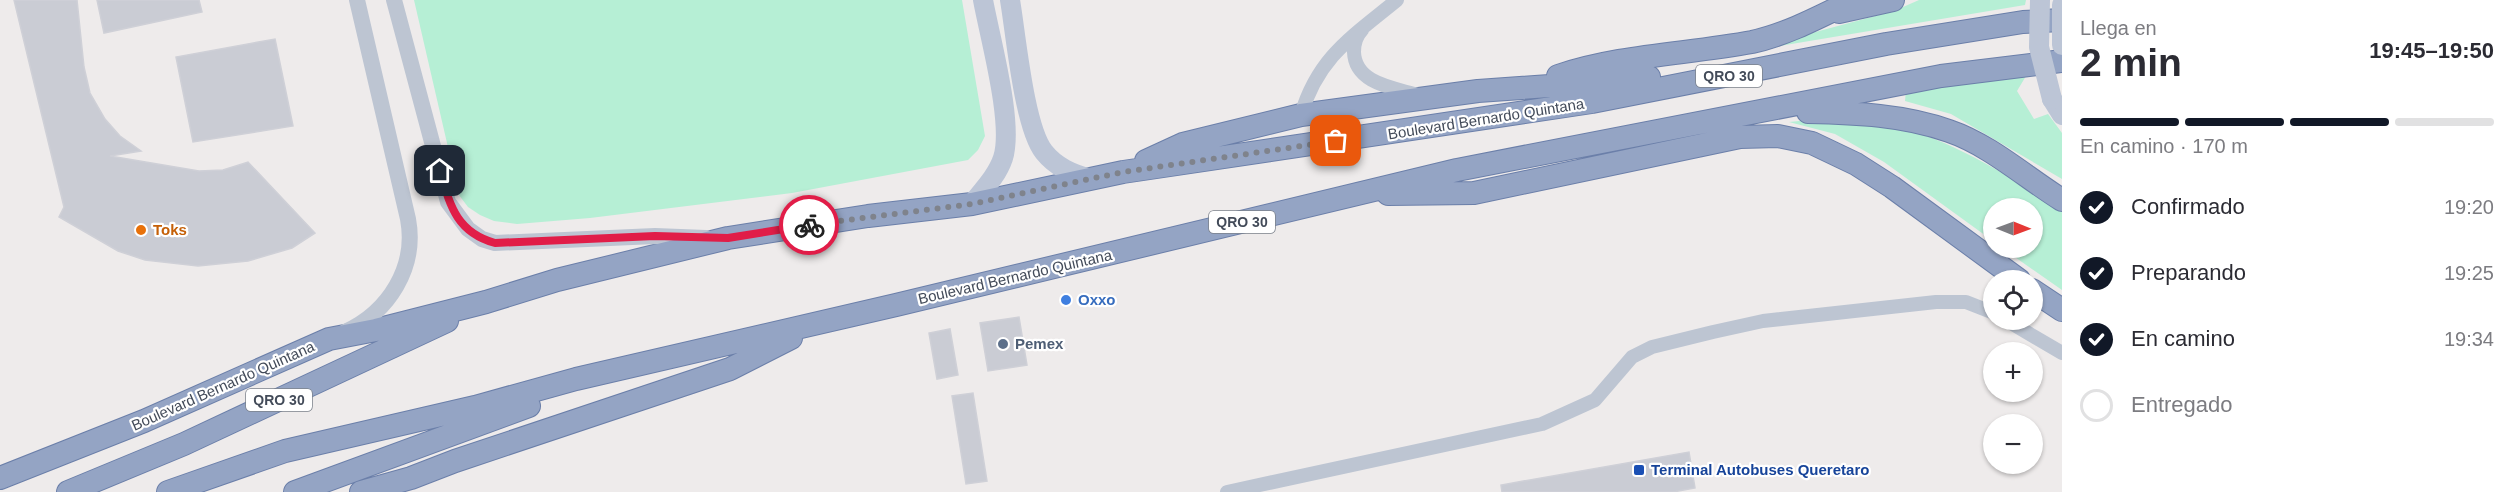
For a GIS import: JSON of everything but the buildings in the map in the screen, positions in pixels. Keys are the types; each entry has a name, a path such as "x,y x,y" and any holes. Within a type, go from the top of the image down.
{"highway":[{"path":"1526,86 1594,66 1754,41 1791,30 1854,0"},
{"path":"1825,14 1893,0"},
{"name":"Boulevard Bernardo Quintana","path":"0,478 144,421 329,339 376,330 486,302 557,280 728,238 868,216 972,204 1123,172 1592,102 1908,40 2023,22 2062,20"},
{"name":"Boulevard Bernardo Quintana","path":"168,492 285,451 476,407 546,386 1457,170 1941,76 2062,61"},
{"path":"1123,172 1183,144 1301,115 1526,86 1620,81 1721,67 1779,67"},
{"path":"1762,112 1840,112 1896,117 1950,131 1989,151 2062,200"},
{"path":"1360,193 1420,195 1474,193 1740,137 1778,136 1812,143 1856,164 1892,187 2005,270"},
{"path":"2043,297 2062,310"},
{"name":"Boulevard Bernardo Quintana","path":"68,492 184,444 486,302"},
{"path":"361,492 411,478 455,461 730,369 828,320"},
{"name":"Boulevard Bernardo Quintana","path":"295,492 544,400 604,373"}],"main road":[{"path":"972,204 996,172 1002,160 1007,138 983,0"},
{"path":"1010,0 1029,117 1036,141 1043,151 1062,168 1091,179"},
{"path":"2040,0 2039,47 2057,107"},
{"path":"2062,5 2062,45"}],"street":[{"path":"329,339 363,322 393,292 405,272 411,246 408,219 357,0"},
{"path":"394,0 448,202 468,229 483,239 507,244 655,236 728,238"},
{"path":"1301,115 1313,81 1339,47 1397,0"},
{"path":"1368,24 1359,33 1354,45 1354,56 1358,68 1380,84 1431,99"},
{"path":"1227,492 1542,424 1595,400 1632,357 1652,347 1713,332 1763,321 1936,302 1966,302 1983,309"},
{"path":"2023,330 2062,353"}],"green space":[{"path":"414,0 962,0 985,136 978,150 968,160 792,193 590,218 517,224 494,221 468,207 459,195"},
{"path":"1919,0 2026,0 2025,5 1737,53 1894,11"},
{"path":"2029,71 2017,91 2034,119 2048,114 2062,133 2062,179 1951,114 1905,101 1906,91"},
{"path":"1820,119 1871,121 1922,134 1971,156 2062,209 2062,290 2043,277 2043,270 2033,270 2016,258 2043,258 2043,198 1983,198 1983,234 1884,162 1835,134 1789,122"}],"way so far":[{"path":"809,225 972,204 1123,172 1336,141"}],"place":[{"name":"Toks","path":"141,230"},
{"name":"Oxxo","path":"1066,300"},
{"name":"Pemex","path":"1003,344"},
{"name":"Terminal Autobuses Queretaro","path":"1639,470"}],"route":[{"path":"440,171 448,202 453,211 468,229 483,239 495,243 655,236 728,238 809,225"}]}
